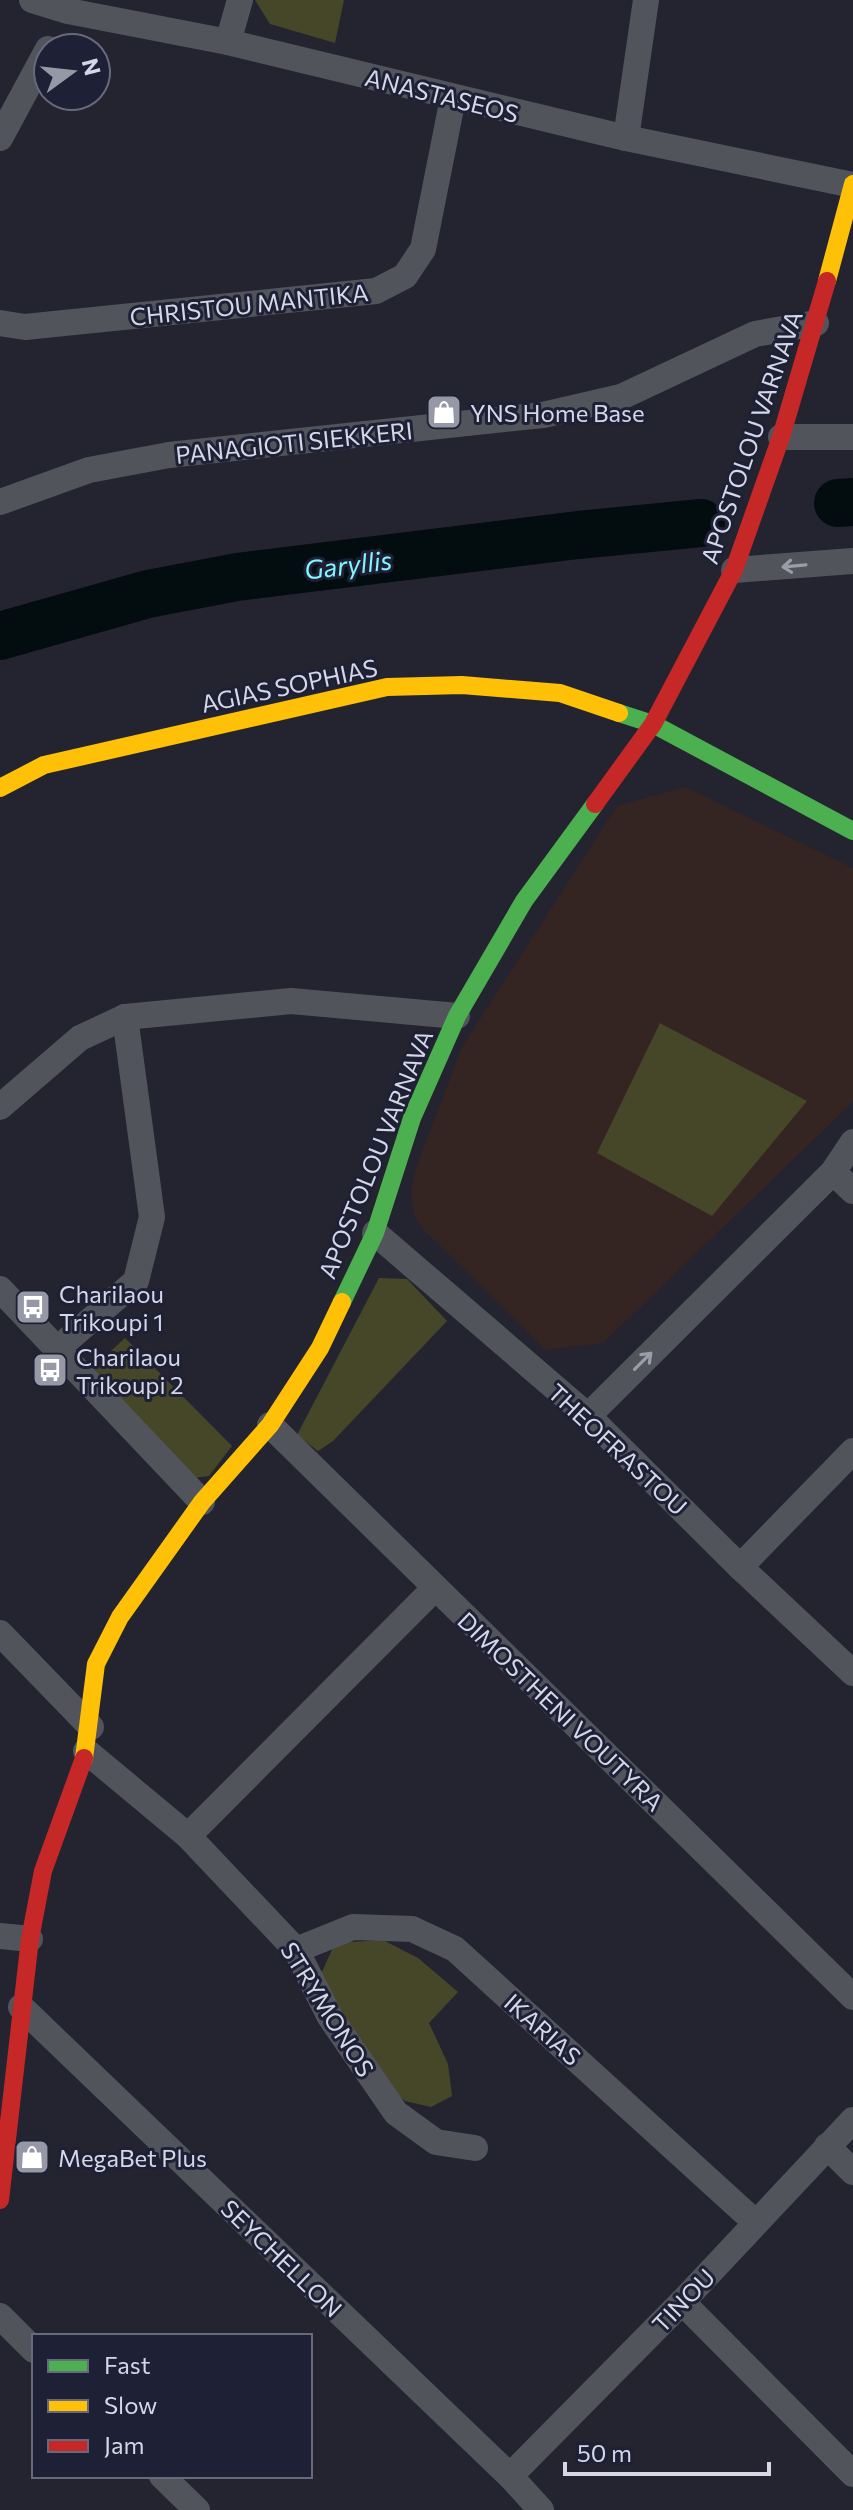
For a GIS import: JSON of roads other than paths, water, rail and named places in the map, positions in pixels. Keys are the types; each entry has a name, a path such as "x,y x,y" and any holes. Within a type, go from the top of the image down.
{"main road":[{"name":"APOSTOLOU VARNAVA","path":"0,2200 30,1939 43,1871 88,1739 96,1664 120,1617 202,1502 270,1425 320,1348 375,1233 412,1118 457,1016 524,901 653,724 734,570 781,437 816,323 853,184"},
{"name":"AGIAS SOPHIAS","path":"0,788 44,765 387,687 462,685 560,693 653,724 853,831"}],"street":[{"name":"ANASTASEOS","path":"32,0 68,11 228,42 626,138 853,184"},
{"path":"228,42 240,0"},
{"path":"626,138 646,0"},
{"path":"57,32 68,11"},
{"path":"0,138 32,78"},
{"name":"CHRISTOU MANTIKA","path":"0,323 25,327 376,291 405,276 423,249 453,98"},
{"name":"PANAGIOTI SIEKKERI","path":"0,502 89,470 169,455 543,415 621,397 755,334 816,323"},
{"path":"781,437 853,437"},
{"path":"734,570 853,561"},
{"path":"0,1107 80,1038 125,1017 291,1001 457,1016"},
{"path":"57,1349 136,1281 152,1217 125,1017"},
{"path":"588,1416 833,1172 853,1142"},
{"path":"833,1172 853,1191"},
{"name":"THEOFRASTOU","path":"375,1233 588,1416 740,1567 853,1673"},
{"path":"0,1289 202,1502"},
{"name":"DIMOSTHENI VOUTYRA","path":"270,1425 853,1997"},
{"path":"740,1567 853,1451"},
{"path":"188,1836 435,1588"},
{"name":"STRYMONOS","path":"0,1633 88,1739 188,1836 296,1950 330,2017 396,2113 436,2142 475,2148"},
{"name":"IKARIAS","path":"296,1950 353,1927 412,1929 455,1949 755,2222"},
{"path":"0,1936 30,1939"},
{"name":"SEYCHELLON","path":"21,2007 510,2476 541,2510"},
{"name":"TINOU","path":"510,2476 682,2302 853,2120"},
{"path":"827,2146 853,2172"},
{"path":"682,2302 853,2474"},
{"path":"0,2316 32,2348"},
{"path":"164,2478 197,2510"}],"waterway":[{"name":"Garyllis","path":"838,503 853,502"},
{"name":"Garyllis","path":"0,636 148,594 237,577 701,523"}],"place":[{"name":"YNS Home Base","path":"444,412"},
{"name":"Charilaou Trikoupi 1","path":"33,1307"},
{"name":"Charilaou Trikoupi 2","path":"50,1370"},
{"name":"MegaBet Plus","path":"32,2157"}]}
